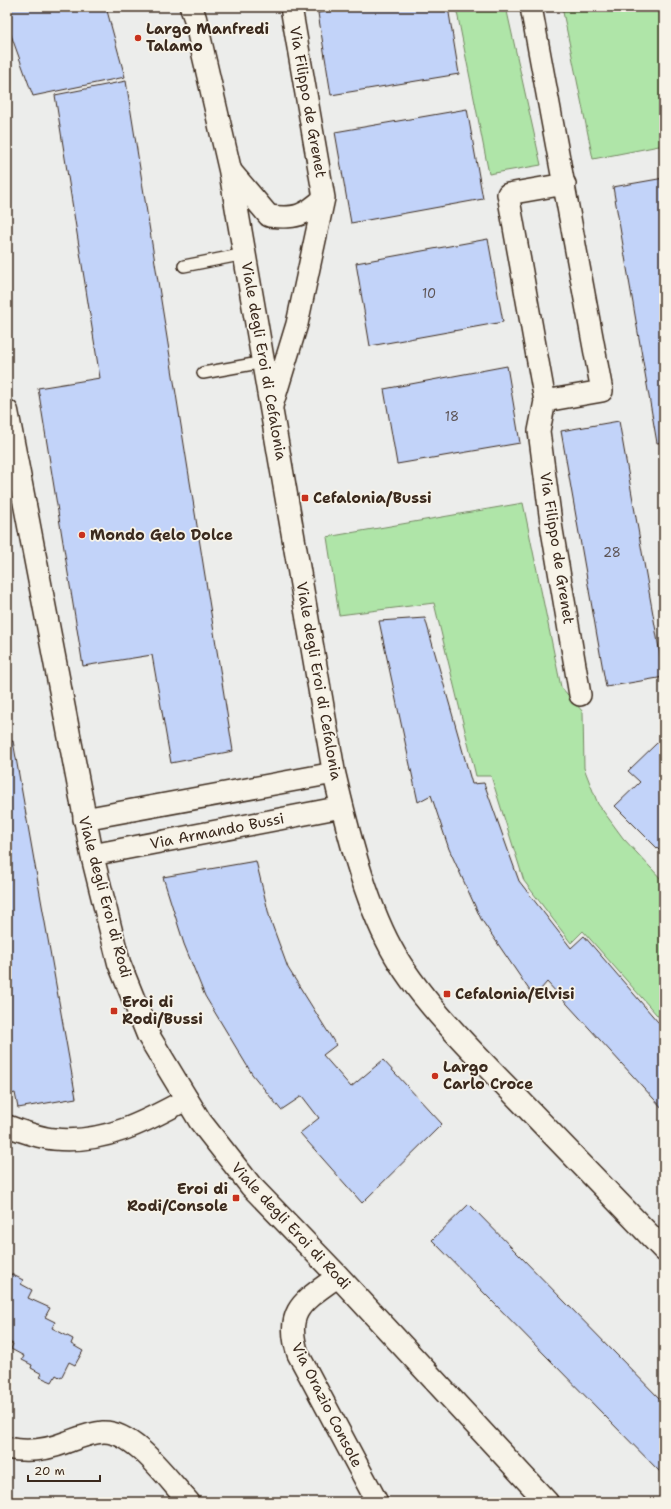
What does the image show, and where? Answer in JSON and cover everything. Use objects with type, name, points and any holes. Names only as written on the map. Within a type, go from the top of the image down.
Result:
[{"type":"main road","name":"Viale degli Eroi di Cefalonia","points":[[191,7],[230,170],[272,406],[334,773],[342,807],[371,902],[391,949],[418,990],[482,1062],[664,1250]]},
{"type":"main road","name":"Viale degli Eroi di Rodi","points":[[7,410],[92,855],[119,963],[148,1035],[200,1120],[251,1186],[338,1276],[547,1502]]},
{"type":"street","name":"Via Filippo de Grenet","points":[[272,406],[297,324],[324,198],[292,7]]},
{"type":"street","points":[[531,7],[565,184],[602,391],[545,401]]},
{"type":"street","name":"Via Filippo de Grenet","points":[[230,170],[269,216],[290,218],[310,211],[324,198]]},
{"type":"street","name":"Via Filippo de Grenet","points":[[565,184],[508,194],[545,401],[539,431],[552,530],[580,695]]},
{"type":"street","points":[[84,819],[334,773]]},
{"type":"street","name":"Via Armando Bussi","points":[[92,855],[342,807]]},
{"type":"street","points":[[7,1126],[53,1140],[82,1139],[105,1135],[137,1126],[187,1099]]},
{"type":"street","name":"Via Orazio Console","points":[[338,1276],[301,1306],[294,1320],[292,1335],[298,1354],[377,1502]]},
{"type":"street","points":[[7,1448],[24,1451],[39,1450],[87,1435],[104,1432],[115,1434],[125,1438],[138,1448],[189,1502]]},
{"type":"lane","points":[[184,266],[245,254]]},
{"type":"lane","points":[[203,373],[264,362]]},
{"type":"green space","points":[[456,7],[506,7],[541,165],[489,174]]},
{"type":"green space","points":[[562,7],[664,7],[664,145],[593,159]]},
{"type":"green space","points":[[523,503],[561,687],[583,712],[584,768],[598,804],[623,838],[664,882],[664,1023],[583,931],[571,943],[524,881],[491,776],[476,776],[434,603],[339,615],[327,537]]},
{"type":"building","points":[[7,7],[106,7],[125,77],[33,96],[7,24]]},
{"type":"building","points":[[354,7],[448,7],[459,74],[331,95],[318,13]]},
{"type":"building","points":[[126,81],[233,751],[171,763],[152,655],[83,666],[38,388],[100,378],[55,95]]},
{"type":"building","points":[[467,109],[483,199],[351,223],[335,132]]},
{"type":"building","points":[[664,178],[664,442],[657,443],[613,187]]},
{"type":"building","points":[[488,239],[503,322],[370,346],[356,263]]},
{"type":"building","points":[[507,366],[520,443],[397,464],[384,389]]},
{"type":"building","points":[[619,421],[664,677],[606,687],[561,431]]},
{"type":"building","points":[[425,618],[472,784],[484,783],[519,881],[571,948],[584,936],[664,1029],[664,1110],[547,982],[534,997],[481,919],[449,849],[431,795],[418,802],[379,621]]},
{"type":"building","points":[[13,741],[76,1098],[18,1108],[15,1093],[7,1095],[7,742]]},
{"type":"building","points":[[657,743],[664,746],[664,855],[615,806],[640,782],[628,771]]},
{"type":"building","points":[[256,861],[270,919],[288,968],[336,1045],[323,1055],[351,1087],[383,1060],[442,1124],[362,1203],[300,1133],[319,1118],[302,1096],[281,1110],[252,1074],[205,996],[184,944],[163,877]]},
{"type":"building","points":[[469,1204],[664,1403],[664,1476],[432,1240]]},
{"type":"building","points":[[7,1272],[23,1280],[21,1284],[32,1290],[28,1298],[50,1308],[45,1317],[55,1322],[52,1328],[73,1339],[71,1344],[83,1351],[75,1365],[69,1362],[61,1378],[56,1375],[52,1382],[40,1377],[42,1374],[31,1368],[32,1365],[22,1360],[24,1356],[11,1349],[13,1344],[7,1341]]},
{"type":"building","points":[[114,1497],[126,1502],[112,1502]]},
{"type":"building","points":[[101,1498],[109,1502],[99,1502]]},
{"type":"place","name":"Largo Manfredi Talamo","points":[[138,38]]},
{"type":"place","name":"Cefalonia/Bussi","points":[[305,498]]},
{"type":"place","name":"Mondo Gelo Dolce","points":[[82,535]]},
{"type":"place","name":"Cefalonia/Elvisi","points":[[447,994]]},
{"type":"place","name":"Eroi di Rodi/Bussi","points":[[114,1011]]},
{"type":"place","name":"Largo Carlo Croce","points":[[435,1076]]},
{"type":"place","name":"Eroi di Rodi/Console","points":[[236,1198]]}]
